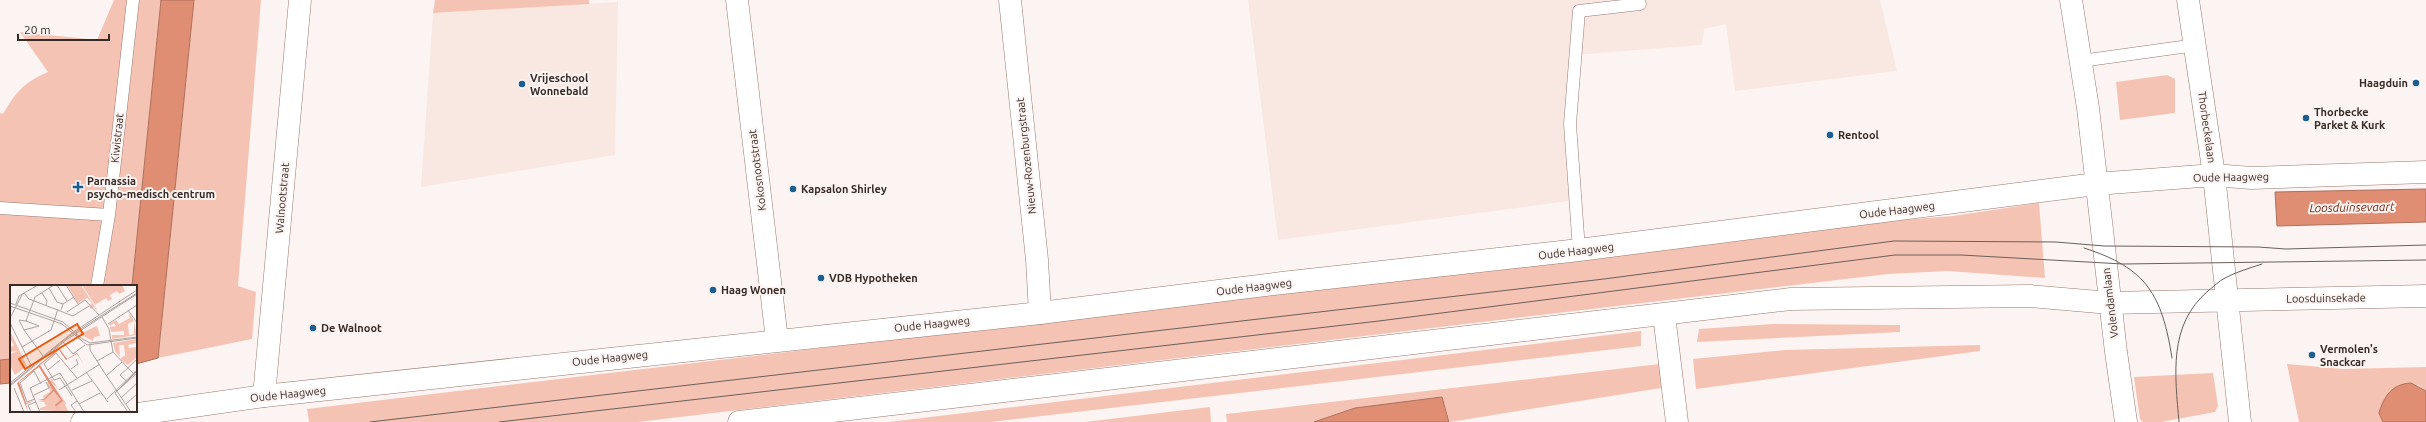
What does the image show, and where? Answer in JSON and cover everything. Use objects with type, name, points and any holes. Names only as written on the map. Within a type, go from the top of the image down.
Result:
[{"type":"main road","name":"Walnootstraat","points":[[264,396],[300,0]]},
{"type":"main road","name":"Kokosnootstraat","points":[[737,0],[777,340]]},
{"type":"main road","name":"Nieuw-Rozenburgstraat","points":[[1010,0],[1037,260],[1040,313]]},
{"type":"main road","points":[[2071,0],[2081,61],[2096,184]]},
{"type":"main road","name":"Thorbeckelaan","points":[[2188,0],[2196,45],[2214,175],[2226,302]]},
{"type":"main road","name":"Oude Haagweg","points":[[90,418],[264,396],[1040,313],[1282,283],[1579,250],[2096,184],[2214,175],[2251,178],[2426,172]]},
{"type":"main road","name":"Volendamlaan","points":[[2096,184],[2126,422]]},
{"type":"main road","points":[[739,422],[1664,315],[1791,298],[2030,296],[2110,303],[2226,302],[2240,422]]},
{"type":"main road","name":"Loosduinsekade","points":[[2226,302],[2426,296]]},
{"type":"main road","points":[[1664,315],[1677,422]]},
{"type":"lane","name":"Kiwistraat","points":[[97,285],[109,215],[133,0]]},
{"type":"lane","points":[[1579,250],[1570,124],[1579,11],[1640,4]]},
{"type":"lane","points":[[2081,61],[2196,45]]},
{"type":"lane","points":[[0,208],[109,215]]},
{"type":"shaded area","name":"Parnassia psycho-medisch centrum","points":[[114,0],[161,0],[132,285],[10,285],[10,359],[0,360],[0,113],[3,114],[21,88],[32,80],[48,72],[20,32],[97,40]]},
{"type":"shaded area","points":[[194,0],[261,0],[238,286],[256,292],[252,339],[158,358]]},
{"type":"shaded area","points":[[435,0],[589,0],[589,4],[433,13]]},
{"type":"shaded area","points":[[1248,0],[1880,0],[1897,71],[1735,91],[1726,24],[1704,29],[1702,45],[1574,55],[1577,200],[1278,240]]},
{"type":"shaded area","name":"Vrijeschool Wonnebald","points":[[618,2],[615,155],[421,187],[433,13]]},
{"type":"shaded area","points":[[2167,75],[2175,79],[2175,113],[2120,120],[2116,82]]},
{"type":"shaded area","points":[[2039,203],[2045,278],[1948,271],[1888,274],[638,422],[309,422],[307,409],[1888,221],[1953,216]]},
{"type":"shaded area","points":[[1774,324],[1900,325],[1900,332],[1697,342],[1699,329]]},
{"type":"shaded area","points":[[1641,331],[1641,346],[991,422],[889,422]]},
{"type":"shaded area","points":[[1980,345],[1980,351],[1696,389],[1693,359],[1785,350]]},
{"type":"shaded area","points":[[1660,364],[1661,388],[1450,422],[1442,397],[1355,408],[1314,422],[1227,422],[1226,414]]},
{"type":"shaded area","points":[[2287,364],[2343,369],[2426,367],[2426,391],[2418,385],[2385,397],[2380,413],[2383,422],[2299,422]]},
{"type":"shaded area","points":[[2213,373],[2218,406],[2215,412],[2161,422],[2143,422],[2140,419],[2134,377]]},
{"type":"shaded area","points":[[1210,407],[1211,422],[1085,422]]},
{"type":"water","points":[[161,0],[194,0],[158,358],[137,364],[137,285],[132,285]]},
{"type":"water","name":"Loosduinsevaart","points":[[2426,189],[2426,222],[2277,226],[2275,192]]},
{"type":"water","points":[[10,359],[10,383],[0,384],[0,360]]},
{"type":"water","points":[[2411,383],[2426,391],[2426,422],[2383,422],[2379,413],[2386,396],[2394,388]]},
{"type":"water","points":[[1442,397],[1449,422],[1314,422],[1355,408]]},
{"type":"tram line","points":[[370,422],[1604,279],[1894,241],[2056,242],[2104,246],[2258,247],[2286,249],[2426,245]]},
{"type":"tram line","points":[[2084,248],[2123,265],[2137,275],[2148,287],[2163,317],[2172,358]]},
{"type":"tram line","points":[[499,422],[1379,321],[1895,255],[1961,255],[2123,264],[2426,260]]},
{"type":"tram line","points":[[2179,422],[2176,386],[2177,352],[2180,335],[2186,319],[2195,304],[2208,291],[2225,278],[2262,264]]},
{"type":"place","name":"Haagduin","points":[[2416,83]]},
{"type":"place","name":"Vrijeschool Wonnebald","points":[[522,84]]},
{"type":"place","name":"Thorbecke Parket & Kurk","points":[[2306,118]]},
{"type":"place","name":"Rentool","points":[[1830,135]]},
{"type":"place","name":"Parnassia psycho-medisch centrum","points":[[78,187]]},
{"type":"place","name":"Kapsalon Shirley","points":[[793,189]]},
{"type":"place","name":"VDB Hypotheken","points":[[821,278]]},
{"type":"place","name":"Haag Wonen","points":[[713,290]]},
{"type":"place","name":"De Walnoot","points":[[313,328]]},
{"type":"place","name":"Vermolen's Snackcar","points":[[2312,355]]}]
